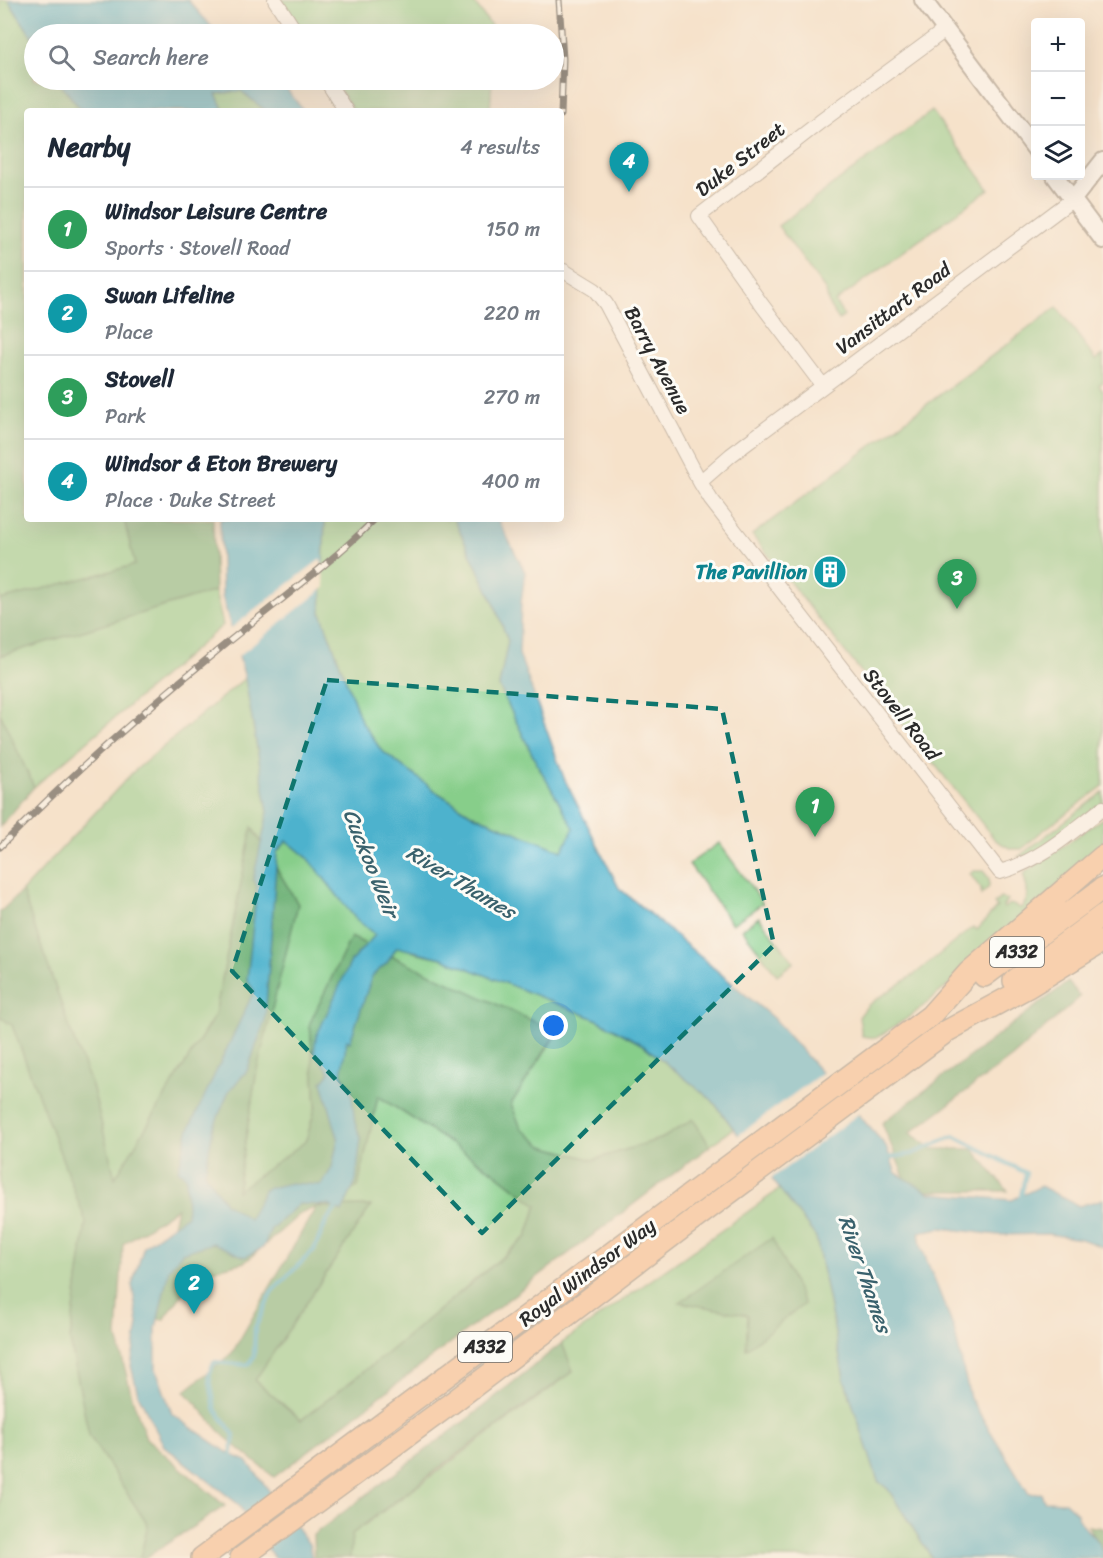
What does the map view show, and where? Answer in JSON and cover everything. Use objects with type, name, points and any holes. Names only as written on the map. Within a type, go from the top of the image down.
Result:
[{"type":"main road","points":[[930,1016],[969,972],[1103,856]]},
{"type":"main road","name":"A332","points":[[930,1016],[1103,888]]},
{"type":"main road","name":"A332","points":[[947,1031],[1103,915]]},
{"type":"main road","points":[[947,1031],[1028,987],[1103,941]]},
{"type":"main road","name":"Royal Windsor Way","points":[[202,1558],[930,1016]]},
{"type":"main road","name":"Royal Windsor Way","points":[[241,1558],[453,1402],[947,1031]]},
{"type":"street","points":[[275,0],[291,24]]},
{"type":"street","points":[[923,0],[1031,145]]},
{"type":"street","name":"Duke Street","points":[[823,386],[699,216],[820,122],[945,30]]},
{"type":"street","points":[[332,90],[344,108]]},
{"type":"street","name":"Vansittart Road","points":[[700,482],[731,455],[1073,199],[1103,160]]},
{"type":"street","points":[[1058,180],[1103,240]]},
{"type":"street","name":"Barry Avenue","points":[[564,271],[595,290],[606,304],[700,482]]},
{"type":"street","name":"Stovell Road","points":[[700,482],[761,566],[1000,872],[1023,865],[1044,853],[1103,808]]},
{"type":"highlighted area","points":[[327,680],[722,709],[774,945],[482,1233],[232,971]]},
{"type":"green space","points":[[0,0],[8,0],[24,25],[24,90],[65,90],[80,108],[24,108],[24,522],[125,522],[135,565],[0,600]]},
{"type":"green space","points":[[281,0],[472,0],[490,24],[297,24]]},
{"type":"green space","points":[[340,90],[491,90],[490,108],[352,108]]},
{"type":"green space","points":[[241,91],[262,108],[223,108],[216,94]]},
{"type":"green space","points":[[932,111],[989,189],[835,302],[844,316],[839,320],[829,305],[826,291],[778,226]]},
{"type":"green space","points":[[1057,307],[1096,360],[1103,355],[1103,382],[1099,385],[1103,391],[1103,786],[1022,849],[1011,849],[995,840],[752,535]]},
{"type":"green space","points":[[125,522],[213,522],[215,591],[0,656],[0,600],[135,565]]},
{"type":"green space","points":[[325,522],[455,522],[494,603],[508,641],[499,686],[536,762],[574,828],[562,851],[473,815],[438,793],[381,750],[361,721],[321,613]]},
{"type":"green space","points":[[215,591],[223,625],[34,787],[0,713],[0,656]]},
{"type":"green space","points":[[245,678],[270,821],[279,834],[309,859],[355,918],[414,952],[442,958],[598,1020],[643,1045],[712,1100],[733,1128],[710,1146],[693,1120],[663,1138],[593,1160],[543,1146],[521,1128],[511,1104],[557,1033],[310,1023],[316,1105],[306,1141],[237,1192],[257,1070],[252,828],[215,1015],[115,1179],[93,1089],[22,891],[132,773]]},
{"type":"green space","points":[[0,713],[34,787],[0,827]]},
{"type":"green space","points":[[1103,792],[1103,803],[1032,855],[1018,857]]},
{"type":"green space","points":[[1103,818],[1103,844],[957,978],[911,1016],[876,1038],[862,1036],[859,1017],[868,1005],[915,974],[973,927],[977,930],[997,907],[994,904],[1000,898],[1008,900],[1004,908],[1010,904],[1021,908],[1027,896],[1023,874]]},
{"type":"green space","points":[[252,827],[298,904],[257,1070],[237,1191],[306,1141],[316,1105],[310,1023],[351,937],[557,1032],[511,1104],[521,1128],[543,1146],[593,1160],[663,1138],[693,1119],[710,1146],[274,1477],[225,1437],[185,1391],[232,1353],[316,1207],[300,1214],[245,1262],[196,1274],[164,1320],[151,1317],[177,1208],[123,1244],[117,1337],[132,1397],[146,1438],[225,1506],[145,1558],[140,1558],[148,1525],[89,1435],[70,1340],[86,1222],[12,1025],[0,1017],[0,912],[22,891],[93,1089],[115,1178],[215,1015]],"holes":[[[378,1096],[493,1171],[537,1205],[527,1237],[385,1355],[301,1420],[255,1380],[371,1206],[317,1207],[358,1187]]]},
{"type":"green space","points":[[719,843],[763,903],[732,924],[689,864]]},
{"type":"green space","points":[[974,871],[983,871],[989,878],[989,887],[981,895],[981,889],[970,874]]},
{"type":"green space","points":[[759,917],[794,962],[777,975],[742,929]]},
{"type":"green space","points":[[1068,982],[1080,997],[1012,1057],[910,1133],[933,1149],[973,1149],[1008,1191],[910,1191],[882,1123]]},
{"type":"green space","points":[[0,1017],[12,1025],[86,1222],[70,1340],[89,1435],[148,1525],[140,1558],[0,1558]]},
{"type":"green space","points":[[378,1096],[493,1171],[537,1205],[527,1236],[385,1355],[301,1420],[255,1380],[371,1206],[316,1207],[358,1187]]},
{"type":"green space","points":[[780,1189],[816,1237],[844,1378],[878,1481],[888,1489],[932,1558],[350,1558],[352,1534],[573,1372],[562,1343]]},
{"type":"green space","points":[[772,1238],[804,1304],[746,1349],[748,1315],[680,1302]]},
{"type":"green space","points":[[562,1343],[573,1371],[352,1534],[350,1558],[314,1558],[313,1535],[470,1417]]},
{"type":"green space","points":[[1088,1526],[1103,1528],[1103,1556]]},
{"type":"water","points":[[8,0],[188,0],[209,24],[24,24]]},
{"type":"water","points":[[65,90],[287,90],[302,108],[262,108],[241,91],[216,94],[223,108],[80,108]]},
{"type":"water","points":[[220,522],[325,522],[321,613],[361,721],[381,750],[438,793],[473,815],[562,851],[574,828],[536,762],[499,686],[508,641],[494,603],[455,522],[500,522],[525,572],[519,654],[564,778],[619,888],[773,1018],[886,1146],[896,1173],[930,1193],[1012,1200],[1041,1186],[1079,1206],[1103,1199],[1103,1247],[1081,1239],[1048,1234],[998,1235],[941,1228],[919,1232],[921,1246],[954,1329],[970,1398],[1029,1494],[1041,1493],[1044,1501],[1065,1502],[1077,1513],[1079,1520],[1100,1545],[1103,1558],[932,1558],[888,1489],[878,1481],[844,1378],[816,1237],[712,1100],[643,1045],[598,1020],[442,958],[397,947],[387,963],[372,976],[350,1042],[347,1040],[341,1074],[351,1088],[355,1123],[361,1138],[356,1181],[342,1212],[328,1205],[299,1204],[271,1229],[263,1248],[245,1257],[213,1243],[182,1253],[169,1269],[156,1328],[156,1369],[172,1414],[230,1454],[247,1461],[309,1544],[312,1558],[274,1558],[238,1504],[164,1446],[138,1394],[131,1366],[138,1324],[132,1285],[144,1246],[187,1215],[186,1177],[178,1170],[188,1131],[254,991],[247,980],[257,886],[253,880],[268,812],[245,678],[222,596]],"holes":[[[287,841],[309,859],[355,918],[375,935],[351,961],[316,1037],[314,1052],[330,1072],[322,1082],[338,1138],[332,1167],[322,1185],[291,1183],[265,1189],[249,1219],[225,1203],[205,1173],[213,1129],[229,1091],[247,1071],[265,1021],[277,852]]]},
{"type":"pier","points":[[321,559],[325,587],[236,658],[229,630]]},
{"type":"pier","points":[[825,1071],[861,1112],[769,1180],[736,1137]]},
{"type":"waterway","points":[[886,1158],[912,1154],[954,1136],[1026,1173],[1020,1200]]},
{"type":"waterway","points":[[231,1458],[234,1435],[215,1409],[209,1375],[214,1362],[248,1365],[254,1356],[255,1328],[272,1291],[314,1250],[326,1222],[338,1206]]},
{"type":"railway","points":[[559,0],[561,24]]},
{"type":"railway","points":[[561,108],[562,90]]},
{"type":"railway","points":[[0,847],[133,722],[317,571],[372,522]]},
{"type":"place","name":"Windsor & Eton Brewery","points":[[629,192]]},
{"type":"place","name":"The Pavillion","points":[[830,572]]},
{"type":"place","name":"Stovell","points":[[957,609]]},
{"type":"place","name":"Windsor Leisure Centre","points":[[815,837]]},
{"type":"place","name":"Swan Lifeline","points":[[194,1314]]},
{"type":"water label","name":"Cuckoo Weir","points":[[371,863]]},
{"type":"water label","name":"River Thames","points":[[461,882]]},
{"type":"water label","name":"River Thames","points":[[865,1274]]}]
